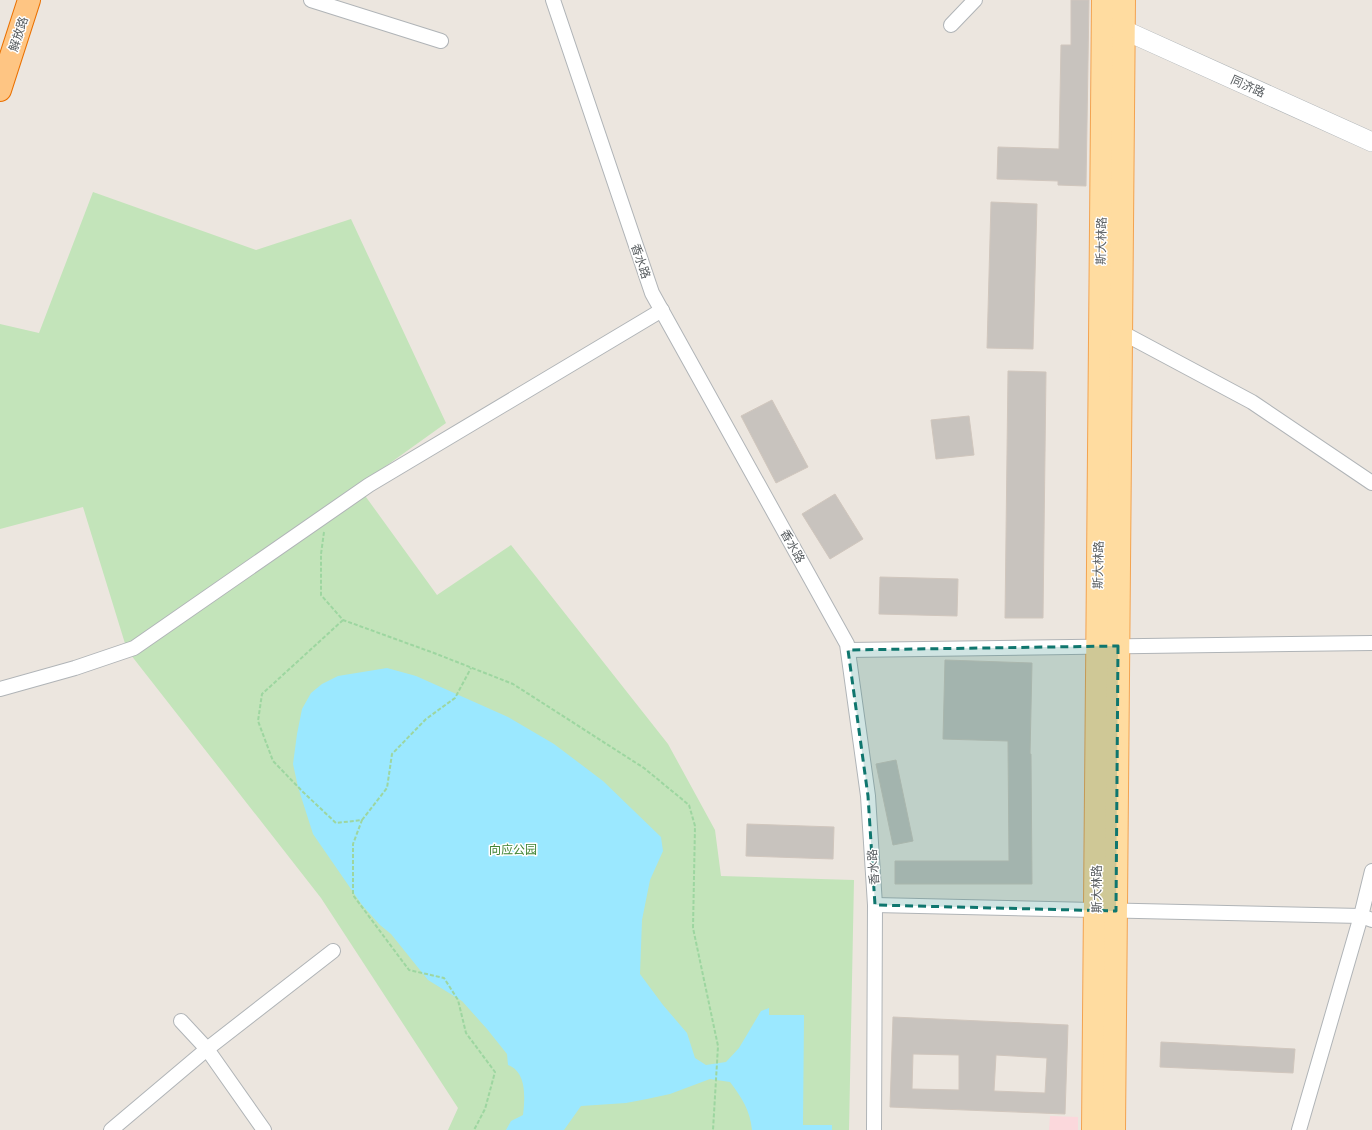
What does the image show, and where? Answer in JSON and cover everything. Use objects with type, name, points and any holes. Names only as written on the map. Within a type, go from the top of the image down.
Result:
[{"type":"highway","name":"解放路","points":[[0,90],[29,0]]},
{"type":"main road","name":"斯大林路","points":[[1103,0],[1108,646],[1106,911],[1114,1130]]},
{"type":"main road","name":"斯大林路","points":[[1108,646],[1121,332],[1124,0]]},
{"type":"main road","name":"斯大林路","points":[[1093,1130],[1106,911]]},
{"type":"street","points":[[311,0],[441,40]]},
{"type":"street","name":"香水路","points":[[554,0],[652,293],[847,644],[868,796],[875,905],[874,1130]]},
{"type":"street","points":[[559,16],[563,0]]},
{"type":"street","points":[[951,25],[975,0]]},
{"type":"street","name":"同济路","points":[[1124,30],[1372,142]]},
{"type":"street","points":[[0,689],[75,668],[134,648],[369,485],[662,310]]},
{"type":"street","points":[[1121,332],[1252,402],[1372,483]]},
{"type":"street","points":[[848,650],[1372,643]]},
{"type":"street","points":[[1299,1130],[1366,918],[1372,871]]},
{"type":"street","points":[[875,905],[1366,918]]},
{"type":"street","points":[[111,1130],[207,1049],[333,951]]},
{"type":"street","points":[[181,1021],[207,1049],[264,1130]]},
{"type":"path","points":[[327,515],[321,554],[321,595],[343,620],[513,684],[644,768],[689,805],[695,826],[693,928],[718,1046],[712,1130]]},
{"type":"path","points":[[343,620],[262,694],[258,721],[273,761],[303,792],[336,823],[362,820]]},
{"type":"path","points":[[471,667],[455,698],[426,719],[392,754],[387,788],[362,820],[353,844],[353,895],[409,970],[444,978],[458,1000],[466,1033],[495,1072],[485,1109],[474,1130]]},
{"type":"highlighted area","points":[[1118,646],[1116,911],[875,905],[868,796],[848,650]]},
{"type":"shaded area","points":[[1050,1116],[1078,1117],[1078,1130],[1049,1130]]},
{"type":"green space","name":"向应公园","points":[[93,192],[256,250],[351,219],[446,423],[358,486],[437,595],[511,545],[668,744],[715,830],[721,876],[854,880],[849,1130],[448,1130],[458,1108],[321,898],[127,650],[83,507],[0,529],[0,324],[39,333]]},
{"type":"water","points":[[387,668],[416,676],[508,717],[554,744],[603,781],[661,837],[663,851],[650,880],[642,920],[640,974],[663,1005],[687,1033],[695,1058],[706,1065],[726,1062],[739,1048],[761,1011],[769,1008],[769,1015],[804,1015],[803,1125],[832,1125],[832,1130],[752,1130],[745,1104],[730,1082],[710,1079],[670,1094],[647,1099],[626,1103],[581,1106],[564,1130],[506,1130],[511,1121],[523,1115],[524,1094],[522,1079],[519,1073],[508,1065],[507,1054],[462,1001],[428,980],[391,934],[380,925],[362,905],[313,834],[298,787],[293,764],[297,734],[302,709],[311,693],[322,684],[338,676]]},
{"type":"building","points":[[1071,0],[1089,0],[1086,186],[1058,185],[1058,181],[997,179],[998,147],[1059,149],[1061,45],[1071,45]]},
{"type":"building","points":[[991,202],[1037,204],[1033,349],[987,348]]},
{"type":"building","points":[[1008,371],[1046,372],[1043,618],[1005,618]]},
{"type":"building","points":[[772,400],[808,467],[776,483],[741,416]]},
{"type":"building","points":[[969,416],[974,455],[936,459],[931,420]]},
{"type":"building","points":[[835,494],[863,539],[830,559],[802,514]]},
{"type":"building","points":[[880,577],[958,579],[957,616],[879,614]]},
{"type":"building","points":[[945,660],[1032,663],[1030,754],[1032,884],[895,884],[895,861],[1009,861],[1008,741],[943,739]]},
{"type":"building","points":[[896,760],[913,841],[893,845],[876,764]]},
{"type":"building","points":[[747,824],[834,827],[833,859],[746,856]]},
{"type":"building","points":[[893,1017],[1068,1025],[1065,1114],[890,1107]],"holes":[[[913,1054],[959,1055],[959,1090],[912,1089]],[[996,1055],[1047,1058],[1045,1093],[994,1091]]]},
{"type":"building","points":[[1161,1042],[1295,1049],[1293,1073],[1160,1067]]}]
